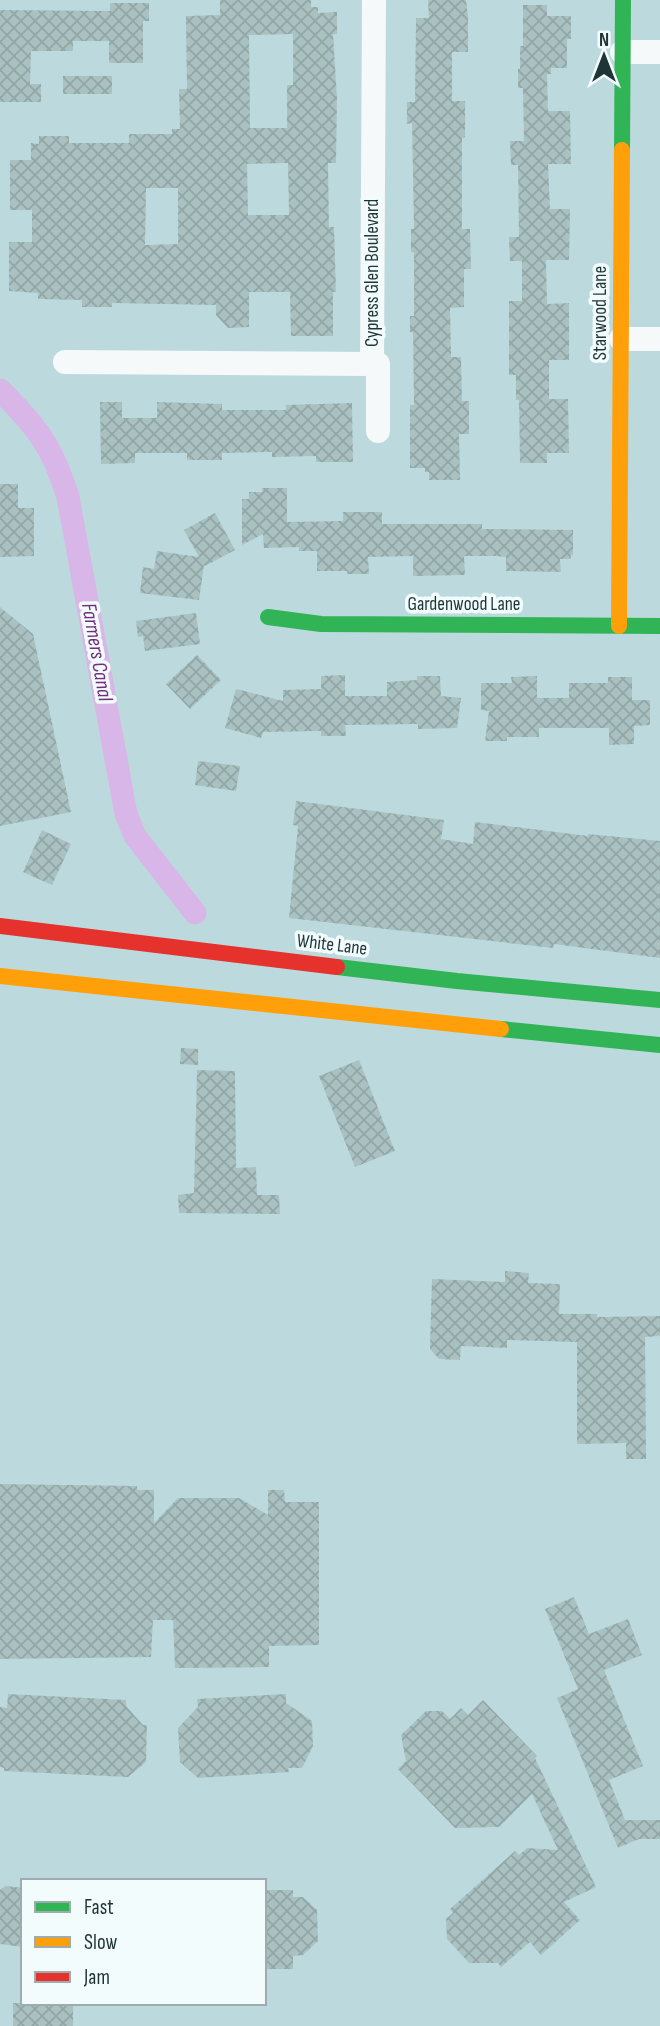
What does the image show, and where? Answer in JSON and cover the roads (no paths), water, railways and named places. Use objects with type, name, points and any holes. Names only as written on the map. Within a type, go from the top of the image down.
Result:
[{"type":"main road","name":"Starwood Lane","points":[[619,626],[623,0]]},
{"type":"main road","name":"Gardenwood Lane","points":[[268,617],[321,624],[660,626]]},
{"type":"main road","name":"White Lane","points":[[0,926],[470,982],[660,1000]]},
{"type":"main road","points":[[215,969],[250,957]]},
{"type":"main road","points":[[44,982],[55,967]]},
{"type":"main road","points":[[0,976],[660,1045]]},
{"type":"main road","points":[[564,1037],[581,1019]]},
{"type":"street","name":"Cypress Glen Boulevard","points":[[65,362],[372,364],[374,0]]},
{"type":"street","points":[[622,52],[660,52]]},
{"type":"street","points":[[621,339],[660,339]]},
{"type":"street","points":[[372,364],[378,364],[378,431]]},
{"type":"waterway","name":"Farmers Canal","points":[[0,390],[42,439],[56,464],[68,497],[126,814],[135,836],[195,913]]}]
